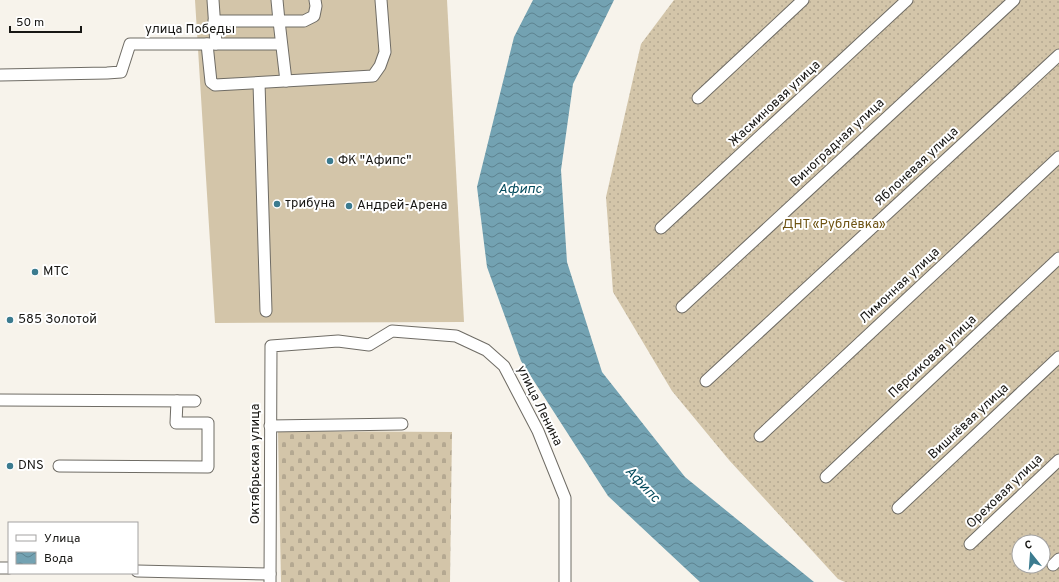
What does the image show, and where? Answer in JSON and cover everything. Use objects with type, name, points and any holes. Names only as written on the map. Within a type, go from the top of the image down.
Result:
[{"type":"street","points":[[213,0],[214,21],[211,44],[211,82],[215,85],[374,76],[380,66],[385,52],[381,0]]},
{"type":"street","points":[[277,0],[286,81]]},
{"type":"street","points":[[214,21],[304,21],[314,16],[316,6],[315,0]]},
{"type":"street","points":[[698,98],[803,0]]},
{"type":"street","name":"Жасминовая улица","points":[[661,228],[907,0]]},
{"type":"street","name":"Виноградная улица","points":[[682,307],[1014,0]]},
{"type":"street","name":"улица Победы","points":[[0,75],[107,74],[121,72],[130,44],[281,44]]},
{"type":"street","name":"Яблоневая улица","points":[[706,382],[1059,55]]},
{"type":"street","points":[[259,83],[266,311]]},
{"type":"street","name":"Лимонная улица","points":[[760,436],[1059,157]]},
{"type":"street","name":"Персиковая улица","points":[[826,477],[1059,258]]},
{"type":"street","name":"улица Ленина","points":[[271,346],[338,341],[369,345],[392,331],[456,336],[486,350],[504,366],[538,431],[565,498],[565,582]]},
{"type":"street","name":"Октябрьская улица","points":[[270,578],[271,346]]},
{"type":"street","name":"Вишнёвая улица","points":[[898,508],[1059,356]]},
{"type":"street","points":[[0,400],[195,401]]},
{"type":"street","points":[[59,466],[208,467],[208,423],[176,423],[176,401]]},
{"type":"street","points":[[270,426],[402,424]]},
{"type":"street","name":"Ореховая улица","points":[[970,544],[1059,460]]},
{"type":"street","points":[[138,571],[270,578]]},
{"type":"green space","name":"ФК \"Афипс\"","points":[[195,0],[447,0],[464,322],[215,323]]},
{"type":"green space","name":"ДНТ «Рублёвка»","points":[[674,0],[1059,0],[1059,582],[845,582],[838,579],[729,460],[672,391],[613,292],[606,197],[641,44]]},
{"type":"green space","points":[[278,431],[452,432],[450,582],[281,582]]},
{"type":"water","name":"Афипс","points":[[533,0],[614,0],[573,84],[561,170],[567,262],[602,372],[685,477],[814,582],[700,582],[608,496],[521,361],[487,267],[477,187],[514,37]]},
{"type":"place","name":"ФК \"Афипс\"","points":[[330,161]]},
{"type":"place","name":"трибуна","points":[[277,204]]},
{"type":"place","name":"Андрей-Арена","points":[[349,206]]},
{"type":"place","name":"МТС","points":[[35,272]]},
{"type":"place","name":"585 Золотой","points":[[10,320]]},
{"type":"place","name":"DNS","points":[[10,466]]}]
